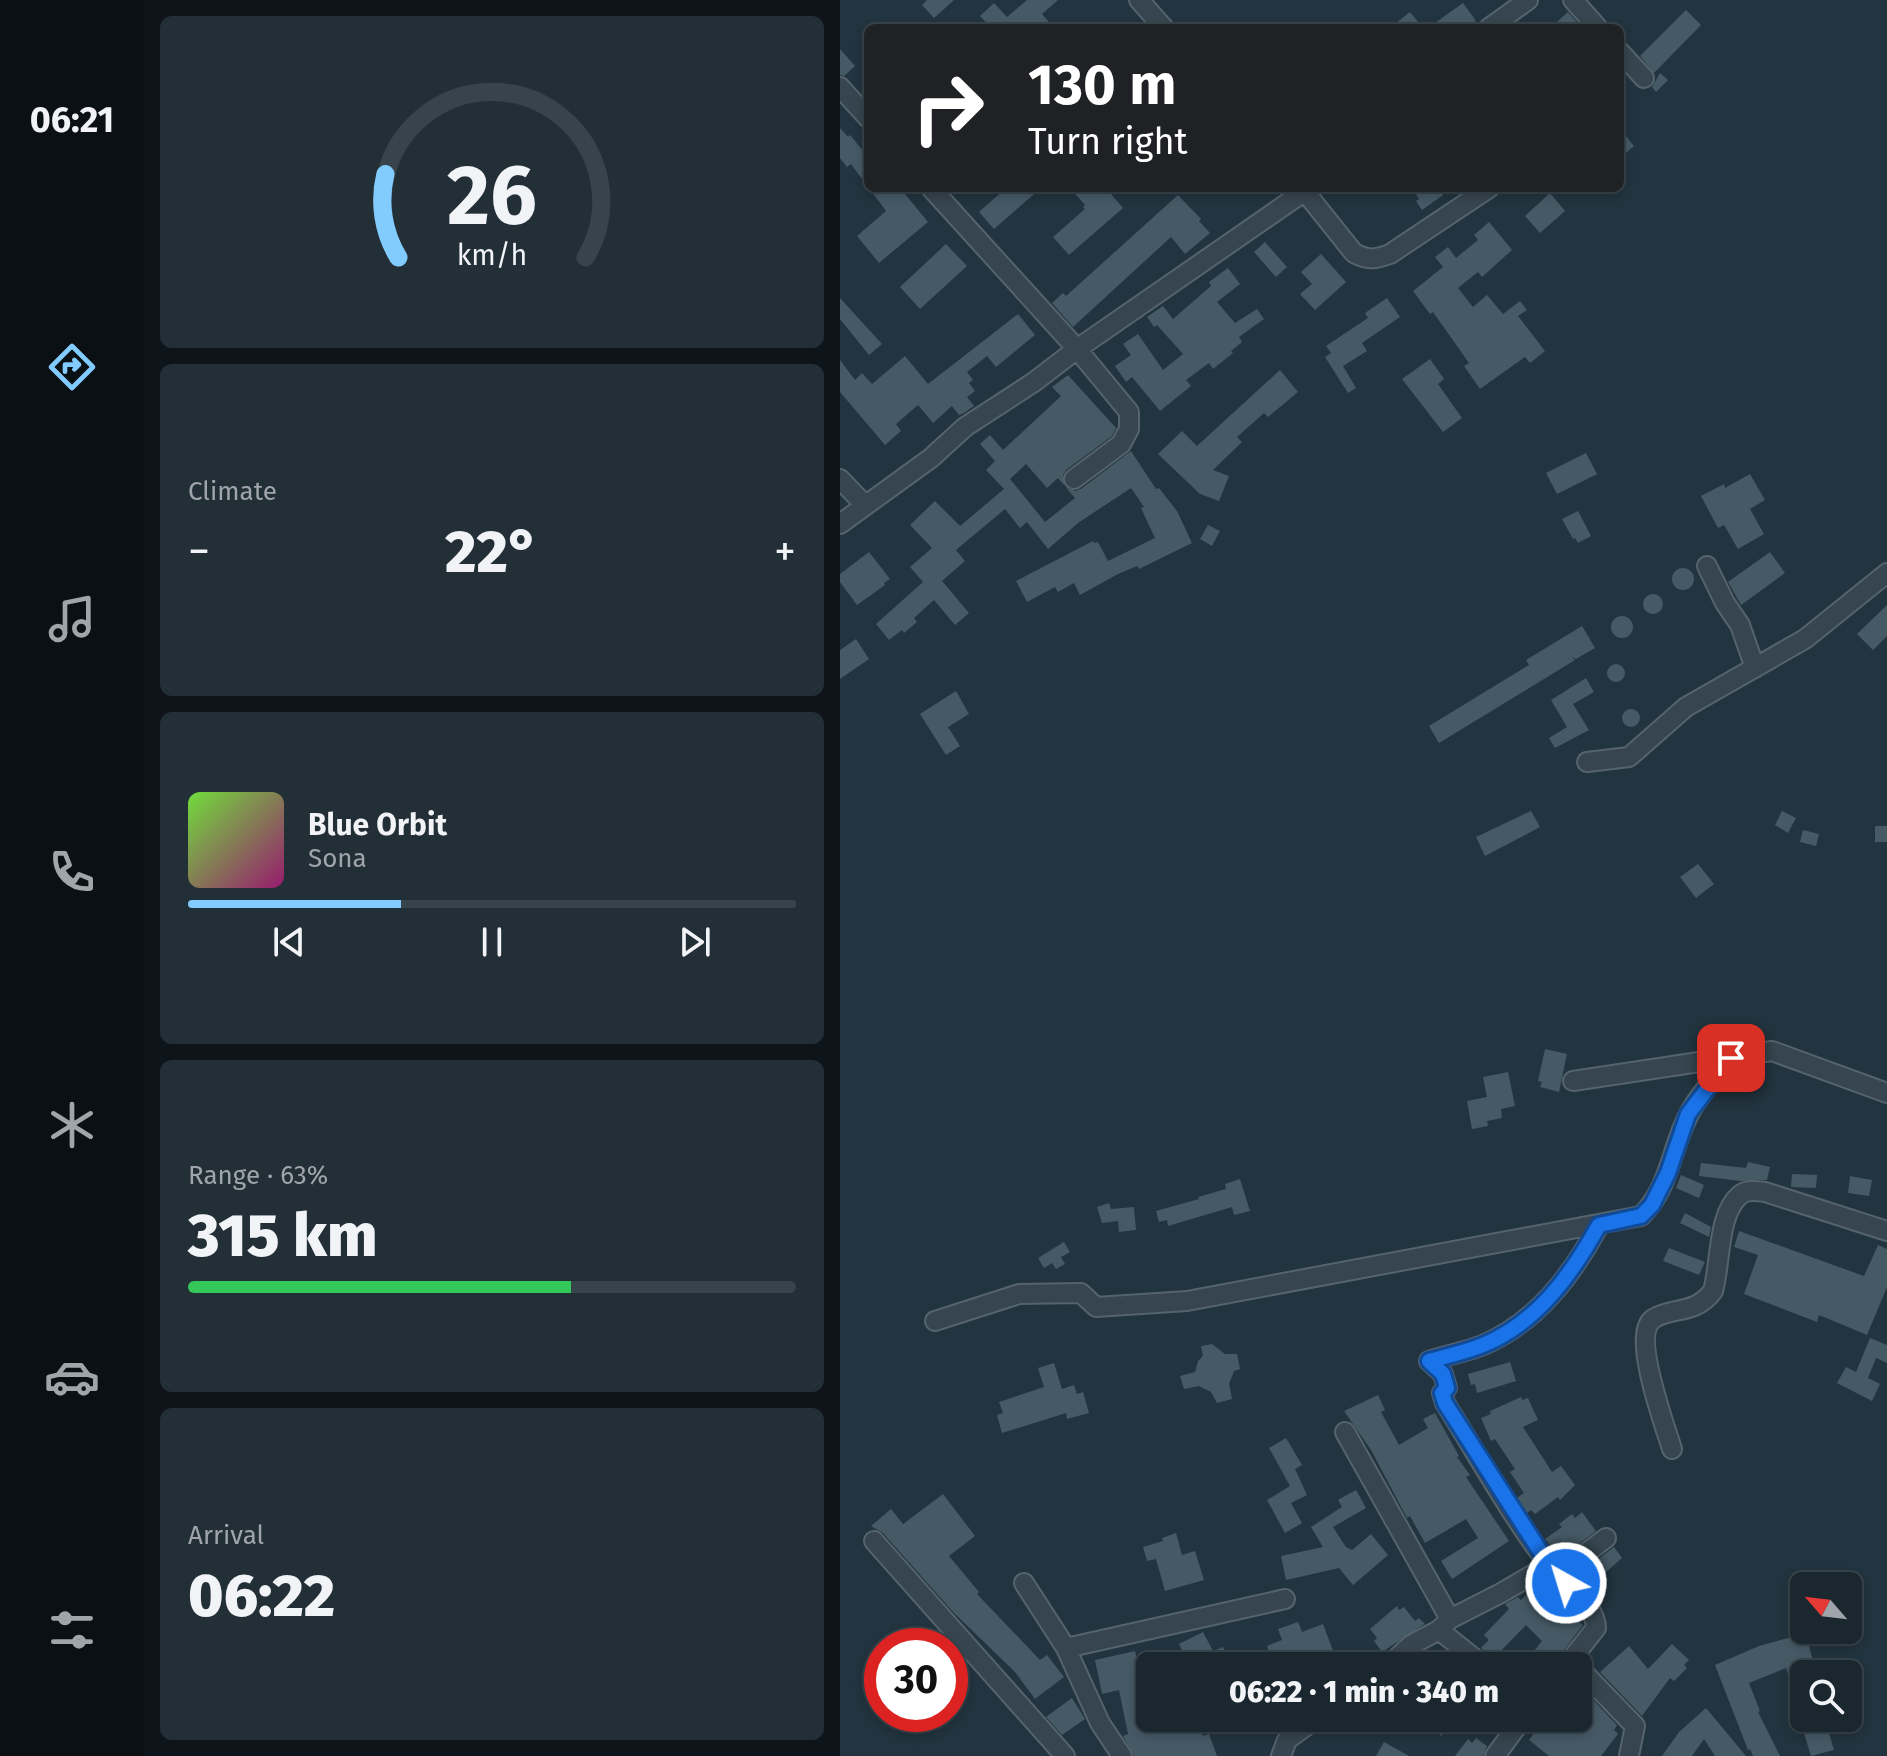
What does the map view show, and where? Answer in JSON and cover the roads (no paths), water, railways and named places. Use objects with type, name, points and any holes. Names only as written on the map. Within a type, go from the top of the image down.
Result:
[{"type":"street","points":[[1139,0],[1160,24]]},
{"type":"street","points":[[1495,24],[1528,0]]},
{"type":"street","points":[[1573,0],[1594,24]]},
{"type":"street","points":[[1624,56],[1644,78]]},
{"type":"street","points":[[840,87],[864,114]]},
{"type":"street","points":[[935,192],[1123,403],[1130,420],[1127,437],[1074,479]]},
{"type":"street","points":[[840,524],[931,458],[965,427],[1034,382],[1300,192]]},
{"type":"street","points":[[1305,192],[1354,253],[1374,260],[1390,254],[1483,192]]},
{"type":"street","points":[[840,479],[865,505]]},
{"type":"street","points":[[1707,566],[1740,625],[1755,668]]},
{"type":"street","points":[[1587,762],[1629,757],[1686,707],[1805,639],[1887,573]]},
{"type":"street","points":[[1573,1081],[1772,1051],[1887,1093]]},
{"type":"street","points":[[935,1321],[1019,1294],[1081,1293],[1096,1307],[1187,1301],[1641,1216],[1652,1205],[1668,1173],[1688,1114],[1731,1058]]},
{"type":"street","points":[[1672,1449],[1643,1339],[1653,1319],[1692,1308],[1713,1291],[1728,1214],[1739,1196],[1749,1191],[1765,1192],[1887,1231]]},
{"type":"street","points":[[1581,1652],[1596,1628],[1596,1622],[1583,1602],[1549,1565],[1445,1403],[1442,1393],[1447,1388],[1443,1374],[1429,1361],[1481,1346],[1518,1326],[1552,1295],[1586,1250],[1599,1225]]},
{"type":"street","points":[[1345,1432],[1444,1625],[1470,1652]]},
{"type":"street","points":[[1549,1565],[1561,1572],[1606,1538]]},
{"type":"street","points":[[874,1541],[1065,1756]]},
{"type":"street","points":[[1403,1652],[1549,1565]]},
{"type":"street","points":[[1024,1583],[1066,1648],[1100,1723],[1122,1756]]},
{"type":"street","points":[[1066,1648],[1285,1599]]},
{"type":"street","points":[[1592,1684],[1635,1726],[1629,1756]]},
{"type":"street","points":[[1281,1756],[1287,1740],[1298,1732]]},
{"type":"street","points":[[1495,1756],[1513,1732]]}]
